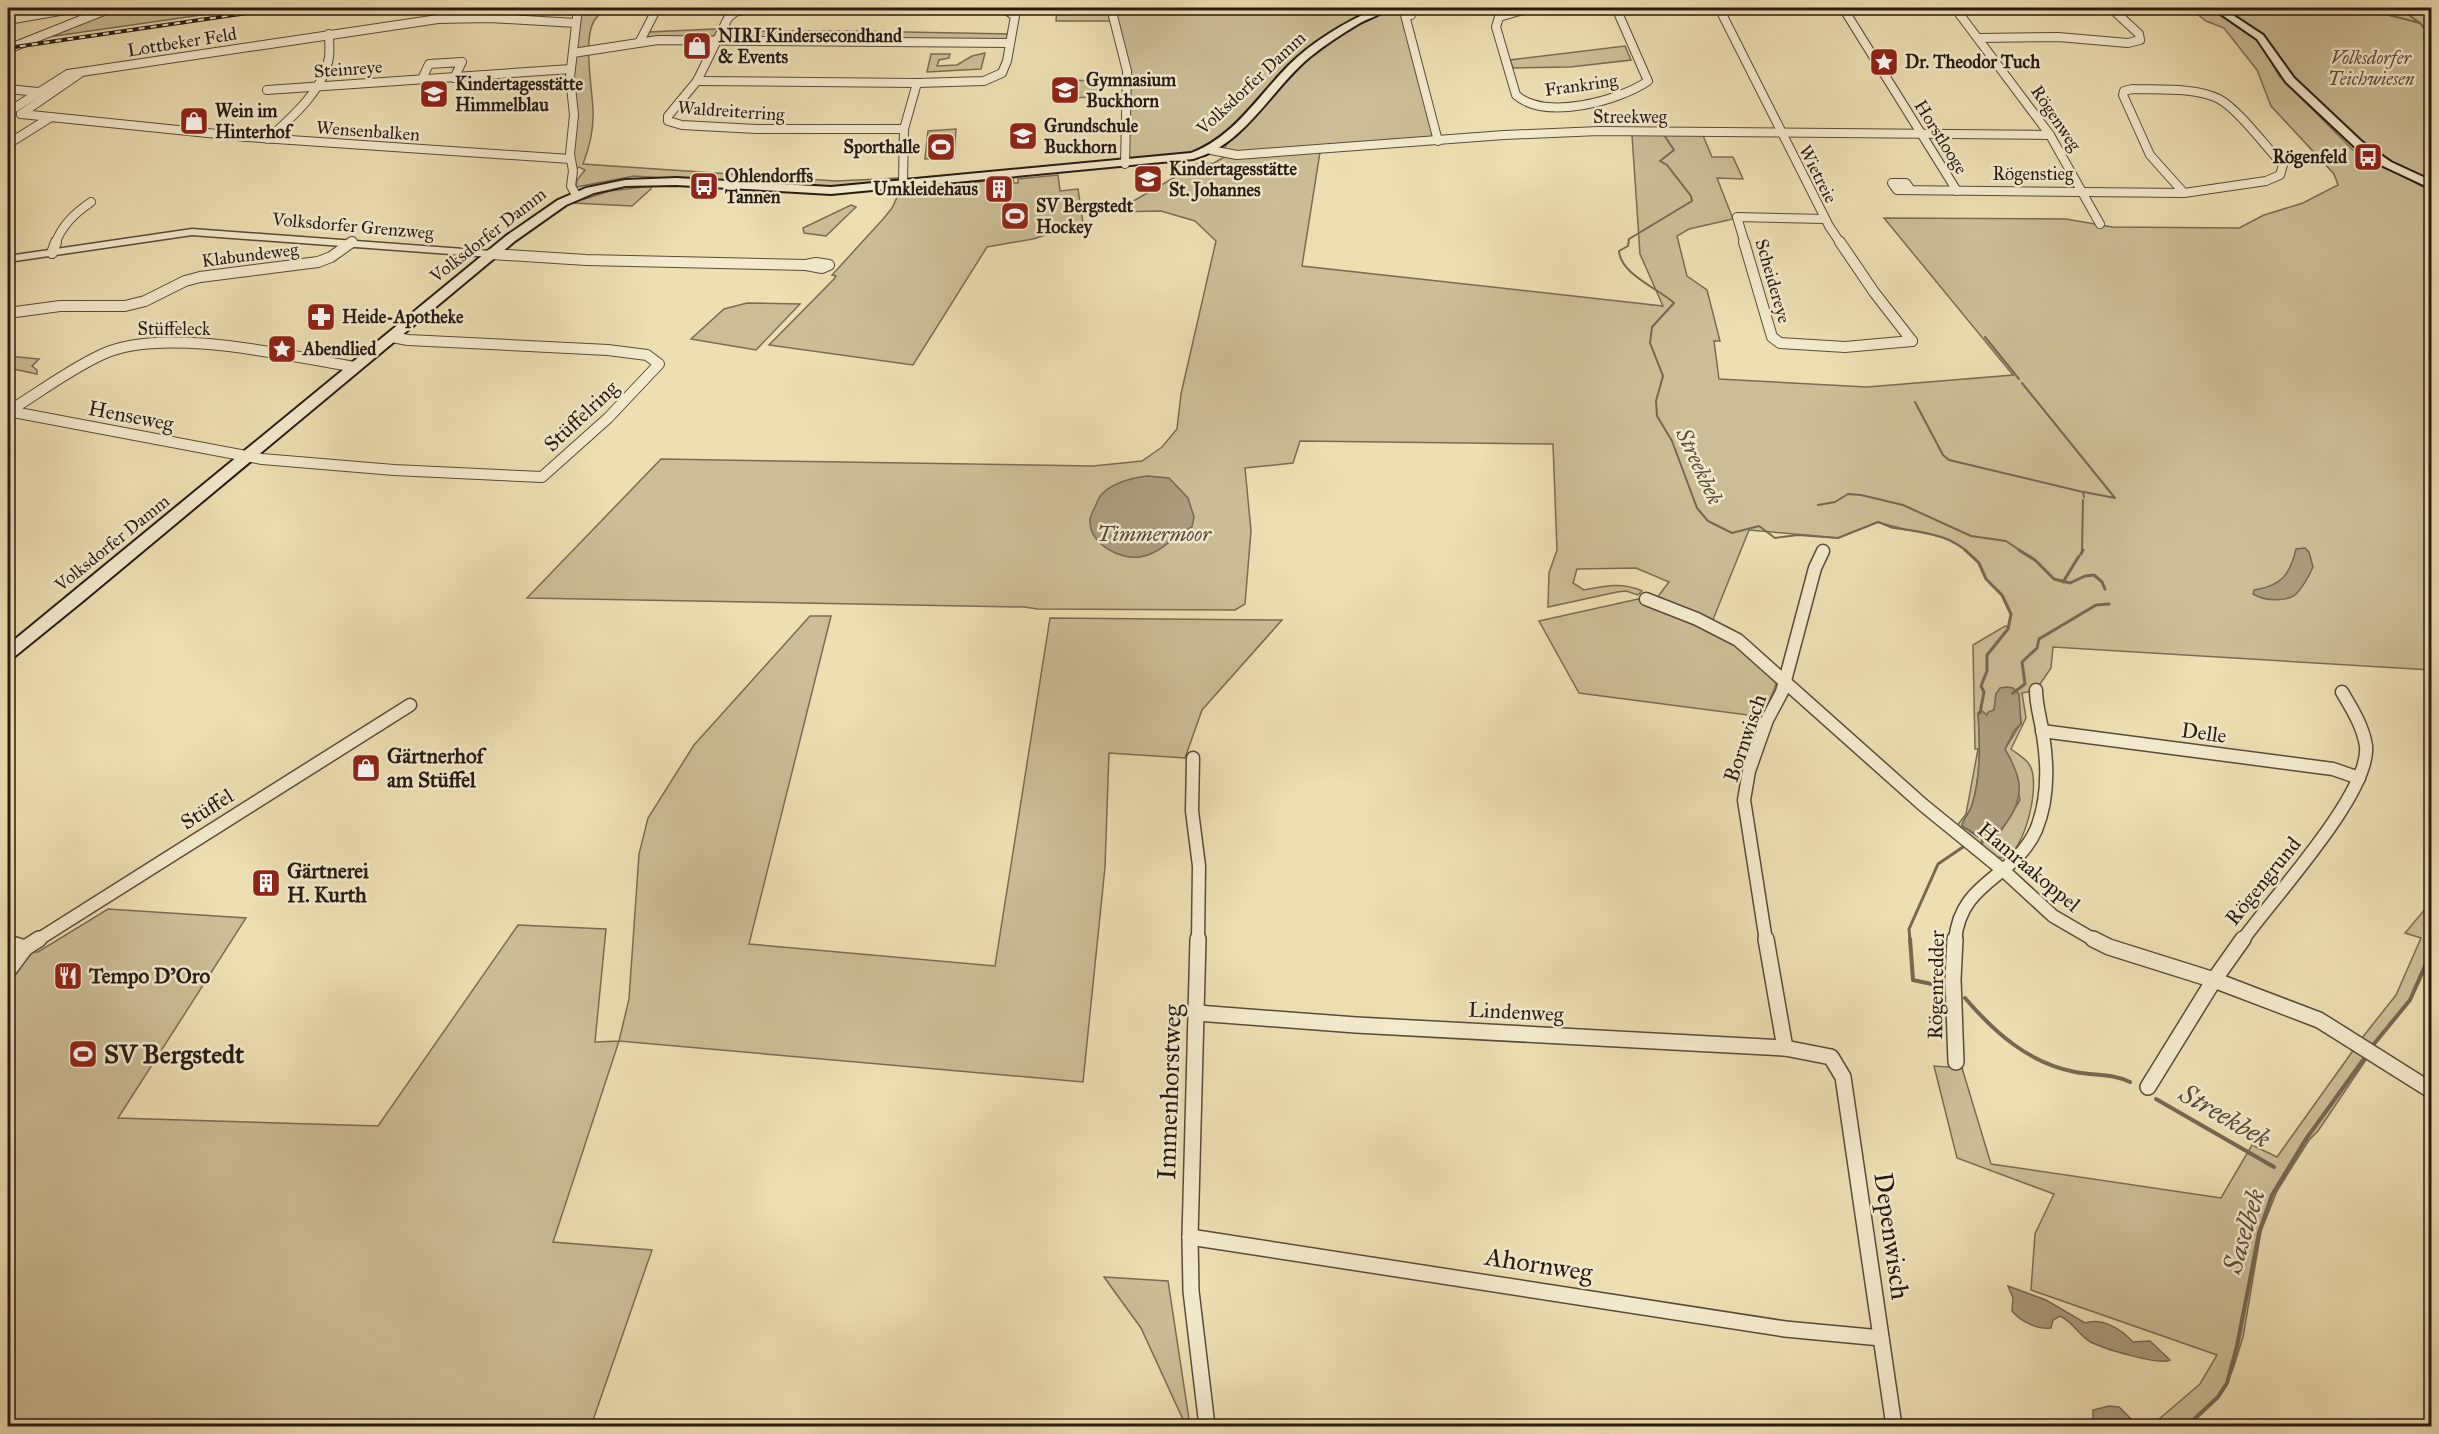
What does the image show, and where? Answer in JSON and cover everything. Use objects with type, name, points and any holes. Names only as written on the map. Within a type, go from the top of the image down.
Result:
[{"type":"main road","name":"Volksdorfer Damm","points":[[8,653],[491,254],[543,213],[576,195],[614,184],[651,180],[824,192],[882,187],[903,182],[1178,159],[1211,150],[1223,142],[1308,54],[1343,29],[1384,8]]},
{"type":"main road","points":[[2216,8],[2264,40],[2289,80],[2358,144],[2387,164],[2432,186]]},
{"type":"street","points":[[8,20],[77,8]]},
{"type":"street","points":[[8,49],[111,8]]},
{"type":"street","points":[[576,195],[571,186],[573,171],[570,159],[574,115],[571,69],[578,8]]},
{"type":"street","points":[[640,41],[656,10],[663,8]]},
{"type":"street","name":"Waldreiterring","points":[[751,8],[729,16],[697,81],[670,113],[668,121],[682,125],[756,129],[904,129]]},
{"type":"street","points":[[697,81],[831,81],[917,84],[980,81],[995,78],[1004,71],[1015,16],[1003,8]]},
{"type":"street","points":[[1111,8],[1127,71],[1125,164]]},
{"type":"street","name":"Frankring","points":[[1530,8],[1499,17],[1496,27],[1516,95],[1522,101],[1541,107],[1571,105],[1621,95],[1639,89],[1648,81],[1616,8]]},
{"type":"street","name":"Wietreie","points":[[1719,8],[1825,219],[1874,292],[1911,341]]},
{"type":"street","name":"Horstlooge","points":[[1843,8],[1957,191]]},
{"type":"street","name":"Rögenweg","points":[[1955,8],[2050,135],[2100,224]]},
{"type":"street","points":[[1978,38],[2058,37],[2128,43],[2140,40],[2139,34],[2111,8]]},
{"type":"street","points":[[1411,15],[1405,15],[1438,141]]},
{"type":"street","name":"Lottbeker Feld","points":[[21,114],[8,112],[63,75],[329,34],[455,18],[576,22]]},
{"type":"street","points":[[268,139],[294,117],[314,87],[328,61],[329,34]]},
{"type":"street","points":[[573,53],[640,41],[1010,44]]},
{"type":"street","points":[[422,79],[429,64],[462,62],[454,78]]},
{"type":"street","name":"Steinreye","points":[[271,92],[571,69]]},
{"type":"street","points":[[21,114],[79,74]]},
{"type":"street","points":[[903,182],[904,129],[917,84]]},
{"type":"street","points":[[8,89],[38,92]]},
{"type":"street","points":[[2083,191],[2184,193],[2276,179],[2283,171],[2283,165],[2229,106],[2219,99],[2182,90],[2124,91],[2123,94],[2150,155],[2184,193]]},
{"type":"street","name":"Wensenbalken","points":[[21,114],[268,139],[570,159]]},
{"type":"street","points":[[8,144],[51,117]]},
{"type":"street","name":"Streekweg","points":[[1211,150],[1237,155],[1519,134],[1599,131],[2050,135]]},
{"type":"street","name":"Rögenstieg","points":[[1911,190],[2083,191]]},
{"type":"street","points":[[52,253],[58,234],[76,212],[91,202]]},
{"type":"street","name":"Scheidereye","points":[[1825,219],[1737,217],[1772,337],[1780,343],[1845,347],[1911,341]]},
{"type":"street","name":"Volksdorfer Grenzweg","points":[[8,259],[192,232],[571,260],[806,265]]},
{"type":"street","name":"Klabundeweg","points":[[8,313],[60,306],[132,305],[200,277],[318,262],[331,258],[352,243]]},
{"type":"street","name":"Stüffelring","points":[[248,457],[394,470],[542,477],[599,426],[659,364],[655,359],[647,356],[608,350],[418,341],[392,337]]},
{"type":"street","name":"Stüffeleck","points":[[8,411],[103,354],[138,343],[243,348],[355,367]]},
{"type":"street","name":"Henseweg","points":[[8,411],[248,457]]},
{"type":"street","name":"Bornwisch","points":[[1785,1048],[1750,849],[1744,800],[1749,771],[1767,720],[1782,692],[1815,567],[1823,551]]},
{"type":"street","name":"Hamraakoppel","points":[[1646,599],[1697,619],[1738,640],[1923,805],[2004,871],[2053,916],[2079,933],[2109,947],[2214,981],[2319,1020],[2432,1091]]},
{"type":"street","name":"Rögenredder","points":[[1956,1062],[1956,924],[1965,904],[2004,871],[2022,852],[2036,829],[2047,775],[2036,690]]},
{"type":"street","name":"Rögengrund","points":[[2148,1087],[2214,981],[2246,935],[2323,839],[2359,778],[2366,748],[2358,719],[2342,692]]},
{"type":"street","name":"Stüffel","points":[[8,971],[26,948],[410,705]]},
{"type":"street","name":"Delle","points":[[2042,731],[2333,770],[2359,778]]},
{"type":"street","name":"Immenhorstweg","points":[[1193,758],[1192,811],[1199,866],[1190,1237],[1191,1291],[1207,1426]]},
{"type":"street","points":[[8,944],[26,948]]},
{"type":"street","name":"Lindenweg","points":[[1197,1013],[1356,1025],[1785,1048],[1831,1057]]},
{"type":"street","name":"Depenwisch","points":[[1831,1057],[1843,1077],[1894,1426]]},
{"type":"street","name":"Ahornweg","points":[[1190,1237],[1785,1329],[1881,1338]]},
{"type":"green space","points":[[117,8],[250,8],[48,37]]},
{"type":"green space","points":[[578,8],[607,8],[594,21],[589,39],[593,124],[590,144],[583,164],[836,181],[898,178],[896,182],[811,188],[634,176],[576,187],[577,180],[585,170],[579,167],[573,171],[570,77]]},
{"type":"green space","points":[[1057,8],[1108,8],[1110,21],[1056,21]]},
{"type":"green space","points":[[1113,8],[1343,8],[1343,10],[1363,15],[1275,82],[1224,135],[1203,149],[1171,157],[1132,159],[1128,156],[1130,100]]},
{"type":"green space","points":[[1388,8],[1404,8],[1400,9],[1401,14],[1436,138],[1233,153],[1224,150],[1226,144],[1281,84],[1319,50],[1363,21]]},
{"type":"green space","name":"Timmermoor","points":[[2164,8],[2210,8],[2244,29],[2259,42],[2280,77],[2353,150],[2431,191],[2431,670],[2053,647],[2051,668],[2036,690],[2022,693],[2026,718],[2011,749],[2029,764],[2033,773],[2034,785],[2030,814],[2025,829],[2013,852],[2006,858],[1995,857],[1956,827],[1966,814],[1978,749],[1975,749],[1973,645],[2005,626],[2008,627],[2011,616],[2004,598],[1986,579],[1976,559],[1947,539],[1923,532],[1892,528],[1878,522],[1838,538],[1749,530],[1712,622],[1656,599],[1669,582],[1636,568],[1577,569],[1573,583],[1584,590],[1606,586],[1627,586],[1642,591],[1638,595],[1626,591],[1617,592],[1548,607],[1549,573],[1557,550],[1553,444],[1300,441],[1293,463],[1245,468],[1251,531],[1245,604],[1235,610],[1038,609],[527,598],[661,459],[1093,466],[1142,461],[1162,447],[1177,429],[1181,394],[1216,241],[1195,221],[1161,211],[1114,212],[1177,176],[1177,166],[1214,163],[1224,157],[1320,152],[1302,266],[1663,306],[1640,254],[1632,135],[1702,133],[1712,157],[1733,157],[1743,179],[1717,178],[1733,219],[1689,229],[1677,236],[1687,276],[1707,290],[1720,341],[1714,341],[1719,379],[1867,387],[2013,375],[1884,218],[2066,219],[2112,227],[2239,228],[2264,215],[2303,203],[2338,185],[2334,174],[2271,106],[2257,70],[2224,28],[2206,21],[2192,10],[2169,11]],"holes":[[[1996,694],[2020,710],[2021,723],[2005,749],[2011,760],[2020,800],[1999,834],[1978,837],[1962,826],[1971,808],[1977,783],[1978,713],[1987,716],[1994,710]]]},
{"type":"green space","name":"Volksdorfer Teichwiesen","points":[[2218,8],[2431,8],[2431,181],[2404,170],[2363,144],[2293,77],[2265,36]]},
{"type":"green space","points":[[720,29],[716,35],[711,37],[646,37],[648,32]]},
{"type":"green space","points":[[722,31],[1012,34],[1011,42],[723,39]]},
{"type":"green space","points":[[1625,46],[1631,60],[1570,67],[1513,68],[1510,60]]},
{"type":"green space","points":[[985,53],[981,69],[927,72],[931,54],[950,54],[949,58],[939,60],[937,66],[957,65],[972,56]]},
{"type":"green space","points":[[1069,80],[1098,81],[1097,97],[1067,98],[1066,82]]},
{"type":"green space","name":"Sporthalle","points":[[956,129],[954,158],[925,159],[928,131]]},
{"type":"green space","points":[[1058,175],[1060,191],[1078,189],[1083,223],[1033,239],[987,247],[913,365],[769,345],[834,279],[836,276],[832,275],[884,218],[900,191],[970,182],[970,187],[975,187],[975,182],[1013,179],[1014,183],[1018,183],[1018,179]]},
{"type":"green space","points":[[651,186],[651,189],[632,206],[572,203],[610,191]]},
{"type":"green space","points":[[851,205],[856,207],[826,236],[804,233],[803,228]]},
{"type":"green space","points":[[747,303],[800,304],[756,350],[691,339],[724,309]]},
{"type":"green space","points":[[8,356],[39,359],[32,366],[37,370],[37,374],[8,368]]},
{"type":"green space","points":[[1638,599],[1734,642],[1777,682],[1763,717],[1579,693],[1539,621]]},
{"type":"green space","points":[[810,616],[831,616],[749,944],[995,966],[1050,618],[1282,620],[1202,710],[1185,758],[1109,753],[1105,867],[1083,1082],[619,1041],[629,999],[639,854],[648,818],[694,745]]},
{"type":"green space","points":[[2431,902],[2431,950],[2420,981],[2410,1000],[2374,1044],[2368,1057],[2318,1131],[2309,1140],[2277,1191],[2261,1231],[2243,1337],[2223,1391],[2187,1426],[2151,1426],[2200,1384],[2217,1355],[2031,1290],[2035,1234],[2054,1194],[1957,1158],[1934,1066],[1962,1068],[1991,1164],[2221,1198],[2252,1145],[2277,1157],[2362,1038],[2396,995],[2421,938],[2405,933]]},
{"type":"green space","points":[[108,909],[246,918],[118,1118],[378,1126],[518,925],[606,929],[595,1042],[619,1041],[553,1242],[652,1250],[591,1426],[8,1426],[8,981],[31,952],[38,952]]},
{"type":"green space","points":[[1104,1277],[1168,1281],[1190,1426],[1186,1426],[1141,1328]]},
{"type":"shaded area","points":[[1147,476],[1169,478],[1188,498],[1194,517],[1192,527],[1148,555],[1132,557],[1115,553],[1107,549],[1095,536],[1091,529],[1092,514],[1100,496],[1111,487],[1129,479]]},
{"type":"shaded area","points":[[2305,548],[2309,552],[2313,567],[2294,596],[2276,600],[2253,594],[2254,590],[2271,586],[2283,578],[2291,566],[2296,549]]},
{"type":"shaded area","points":[[2000,688],[2013,688],[2019,694],[2021,724],[2014,731],[2005,749],[2019,784],[2018,801],[2001,830],[1985,840],[1962,826],[1971,808],[1977,783],[1978,713],[1981,710],[1987,715],[1988,712],[1994,710],[1996,694]]},
{"type":"shaded area","points":[[2008,1286],[2046,1300],[2085,1323],[2098,1322],[2111,1325],[2133,1342],[2150,1341],[2170,1360],[2155,1361],[2117,1352],[2096,1344],[2085,1338],[2060,1316],[2053,1320],[2051,1328],[2041,1328],[2030,1324],[2012,1311],[2013,1298]]},
{"type":"shaded area","points":[[2109,1406],[2119,1407],[2131,1419],[2129,1425],[2093,1426],[2093,1410]]},
{"type":"waterway","points":[[2361,8],[2420,23]]},
{"type":"waterway","points":[[2399,8],[2420,23]]},
{"type":"waterway","points":[[2420,23],[2426,31],[2424,35],[2432,44]]},
{"type":"waterway","name":"Streekbek","points":[[1667,135],[1664,135],[1674,150],[1660,161],[1667,165],[1691,196],[1692,201],[1629,239],[1628,246],[1619,251],[1621,260],[1633,274],[1674,303],[1652,327],[1650,343],[1663,376],[1656,401],[1657,416],[1672,441],[1697,508],[1708,521],[1732,533],[1759,526],[1775,538],[1798,535],[1838,538],[1878,522],[1935,535],[1957,544],[1966,551]]},
{"type":"waterway","points":[[1985,337],[2019,379]]},
{"type":"waterway","points":[[2022,383],[2115,498],[2084,492]]},
{"type":"waterway","points":[[1915,402],[1943,455],[1949,460],[2083,492],[2084,497]]},
{"type":"waterway","points":[[1818,505],[1835,502],[1848,494],[1861,495],[1903,505],[1971,536],[2006,541],[2021,551]]},
{"type":"waterway","points":[[2082,551],[2083,500]]},
{"type":"waterway","name":"Streekbek","points":[[1965,550],[1979,563],[1986,579],[2002,595],[2011,614],[2008,629],[1987,655],[1987,671],[1981,686],[1984,692],[1980,713]]},
{"type":"waterway","points":[[2019,550],[2035,560],[2054,579],[2063,581]]},
{"type":"waterway","points":[[2081,554],[2083,550]]},
{"type":"waterway","points":[[2063,581],[2079,556]]},
{"type":"waterway","points":[[2063,581],[2070,583],[2085,576],[2094,575],[2102,582],[2105,589]]},
{"type":"waterway","points":[[2013,693],[2025,684],[2022,662],[2037,648],[2039,639],[2096,605],[2109,604]]},
{"type":"waterway","name":"Streekbek","points":[[1982,843],[1983,836]]},
{"type":"waterway","name":"Streekbek","points":[[1910,941],[1909,929],[1938,864],[1963,847]]},
{"type":"waterway","name":"Streekbek","points":[[1910,939],[1913,980],[1936,985]]},
{"type":"waterway","name":"Saselbek","points":[[2374,1044],[2410,1000],[2432,950]]},
{"type":"waterway","name":"Streekbek","points":[[1965,998],[1988,1023],[2014,1045],[2043,1062],[2075,1072],[2110,1076],[2130,1082]]},
{"type":"waterway","name":"Saselbek","points":[[2187,1426],[2218,1397],[2227,1383],[2237,1346],[2259,1233],[2272,1195],[2306,1139],[2366,1056]]},
{"type":"waterway","name":"Streekbek","points":[[2156,1099],[2274,1167]]},
{"type":"railway","points":[[8,48],[281,8]]},
{"type":"place","name":"NIRI Kindersecondhand & Events","points":[[697,46]]},
{"type":"place","name":"Dr. Theodor Tuch","points":[[1884,62]]},
{"type":"place","name":"Gymnasium Buckhorn","points":[[1065,90]]},
{"type":"place","name":"Kindertagesstätte Himmelblau","points":[[434,94]]},
{"type":"place","name":"Wein im Hinterhof","points":[[194,121]]},
{"type":"place","name":"Grundschule Buckhorn","points":[[1023,136]]},
{"type":"place","name":"Sporthalle","points":[[941,147]]},
{"type":"place","name":"Rögenfeld","points":[[2368,157]]},
{"type":"place","name":"Kindertagesstätte St. Johannes","points":[[1148,179]]},
{"type":"place","name":"Ohlendorffs Tannen","points":[[704,186]]},
{"type":"place","name":"Umkleidehaus","points":[[999,189]]},
{"type":"place","name":"SV Bergstedt Hockey","points":[[1015,216]]},
{"type":"place","name":"Heide-Apotheke","points":[[321,317]]},
{"type":"place","name":"Abendlied","points":[[282,349]]},
{"type":"place","name":"Gärtnerhof am Stüffel","points":[[366,768]]},
{"type":"place","name":"Gärtnerei H. Kurth","points":[[266,883]]},
{"type":"place","name":"Tempo D'Oro","points":[[68,976]]},
{"type":"place","name":"SV Bergstedt","points":[[83,1054]]}]
